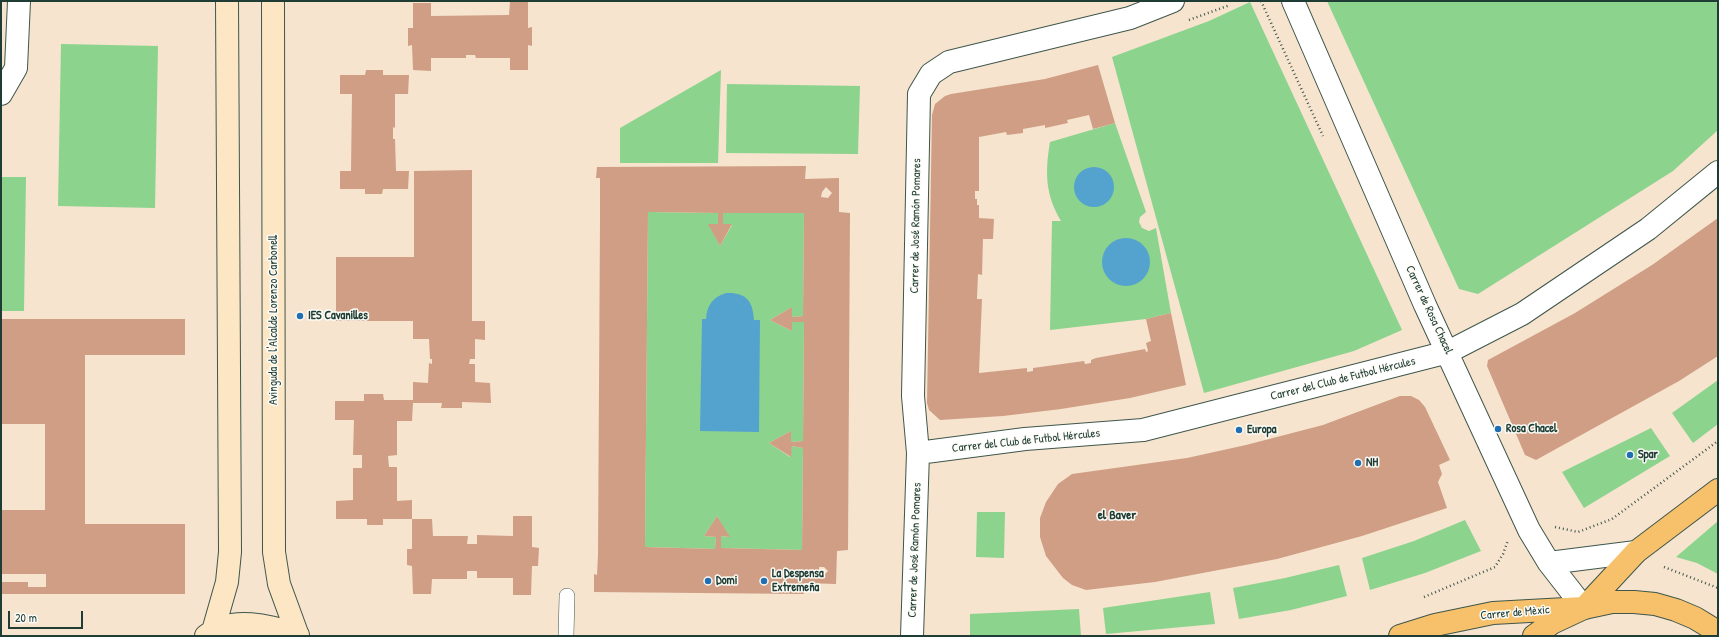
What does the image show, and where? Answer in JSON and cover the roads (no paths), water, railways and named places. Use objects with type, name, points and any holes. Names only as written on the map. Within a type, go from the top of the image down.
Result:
[{"type":"main road","name":"Avinguda de l'Alcalde Lorenzo Carbonell","points":[[210,633],[227,582],[230,552],[227,1]]},
{"type":"main road","name":"Avinguda de l'Alcalde Lorenzo Carbonell","points":[[273,1],[274,552],[278,584],[298,636]]},
{"type":"main road","name":"Carrer de Mèxic","points":[[1534,636],[1552,623],[1584,608],[1636,552],[1718,490]]},
{"type":"main road","name":"Carrer de Mèxic","points":[[1400,636],[1435,625],[1493,613],[1584,608],[1612,602],[1655,604],[1676,610],[1695,618],[1718,632]]},
{"type":"main road","name":"Avinguda de l'Alcalde Lorenzo Carbonell","points":[[210,633],[232,626],[251,624],[275,627],[298,636]]},
{"type":"main road","points":[[1716,636],[1718,632]]},
{"type":"street","points":[[1,94],[16,68],[19,1]]},
{"type":"street","name":"Carrer de José Ramón Pomares","points":[[912,636],[918,453],[913,396],[919,94],[931,74],[949,62],[1130,18],[1173,1]]},
{"type":"street","name":"Carrer de Rosa Chacel","points":[[1293,1],[1425,305],[1529,530],[1549,563],[1584,608]]},
{"type":"street","name":"Carrer del Club de Futbol Hércules","points":[[918,453],[1025,439],[1143,430],[1448,352],[1522,314],[1648,229],[1718,172]]},
{"type":"street","name":"Carrer de Mèxic","points":[[1549,563],[1636,552]]},
{"type":"lane","points":[[566,636],[567,596]]},
{"type":"water","points":[[1090,167],[1098,167],[1105,170],[1111,176],[1114,187],[1111,198],[1105,204],[1098,207],[1090,207],[1083,204],[1077,198],[1074,191],[1074,183],[1077,176],[1083,170]]},
{"type":"water","points":[[1126,238],[1135,240],[1143,245],[1148,253],[1150,262],[1148,271],[1143,279],[1135,284],[1126,286],[1117,284],[1109,279],[1104,271],[1102,262],[1104,253],[1109,245],[1117,240]]},
{"type":"water","points":[[726,293],[739,294],[747,299],[752,308],[754,320],[760,320],[759,432],[700,431],[702,319],[706,319],[709,306],[714,299]]},
{"type":"place","name":"IES Cavanilles","points":[[300,316]]},
{"type":"place","name":"Rosa Chacel","points":[[1498,429]]},
{"type":"place","name":"Europa","points":[[1239,430]]},
{"type":"place","name":"Spar","points":[[1630,455]]},
{"type":"place","name":"NH","points":[[1358,463]]},
{"type":"place","name":"Domi","points":[[708,581]]},
{"type":"place","name":"La Despensa Extremeña","points":[[764,581]]},
{"type":"district","name":"el Baver","points":[[1117,516]]}]
